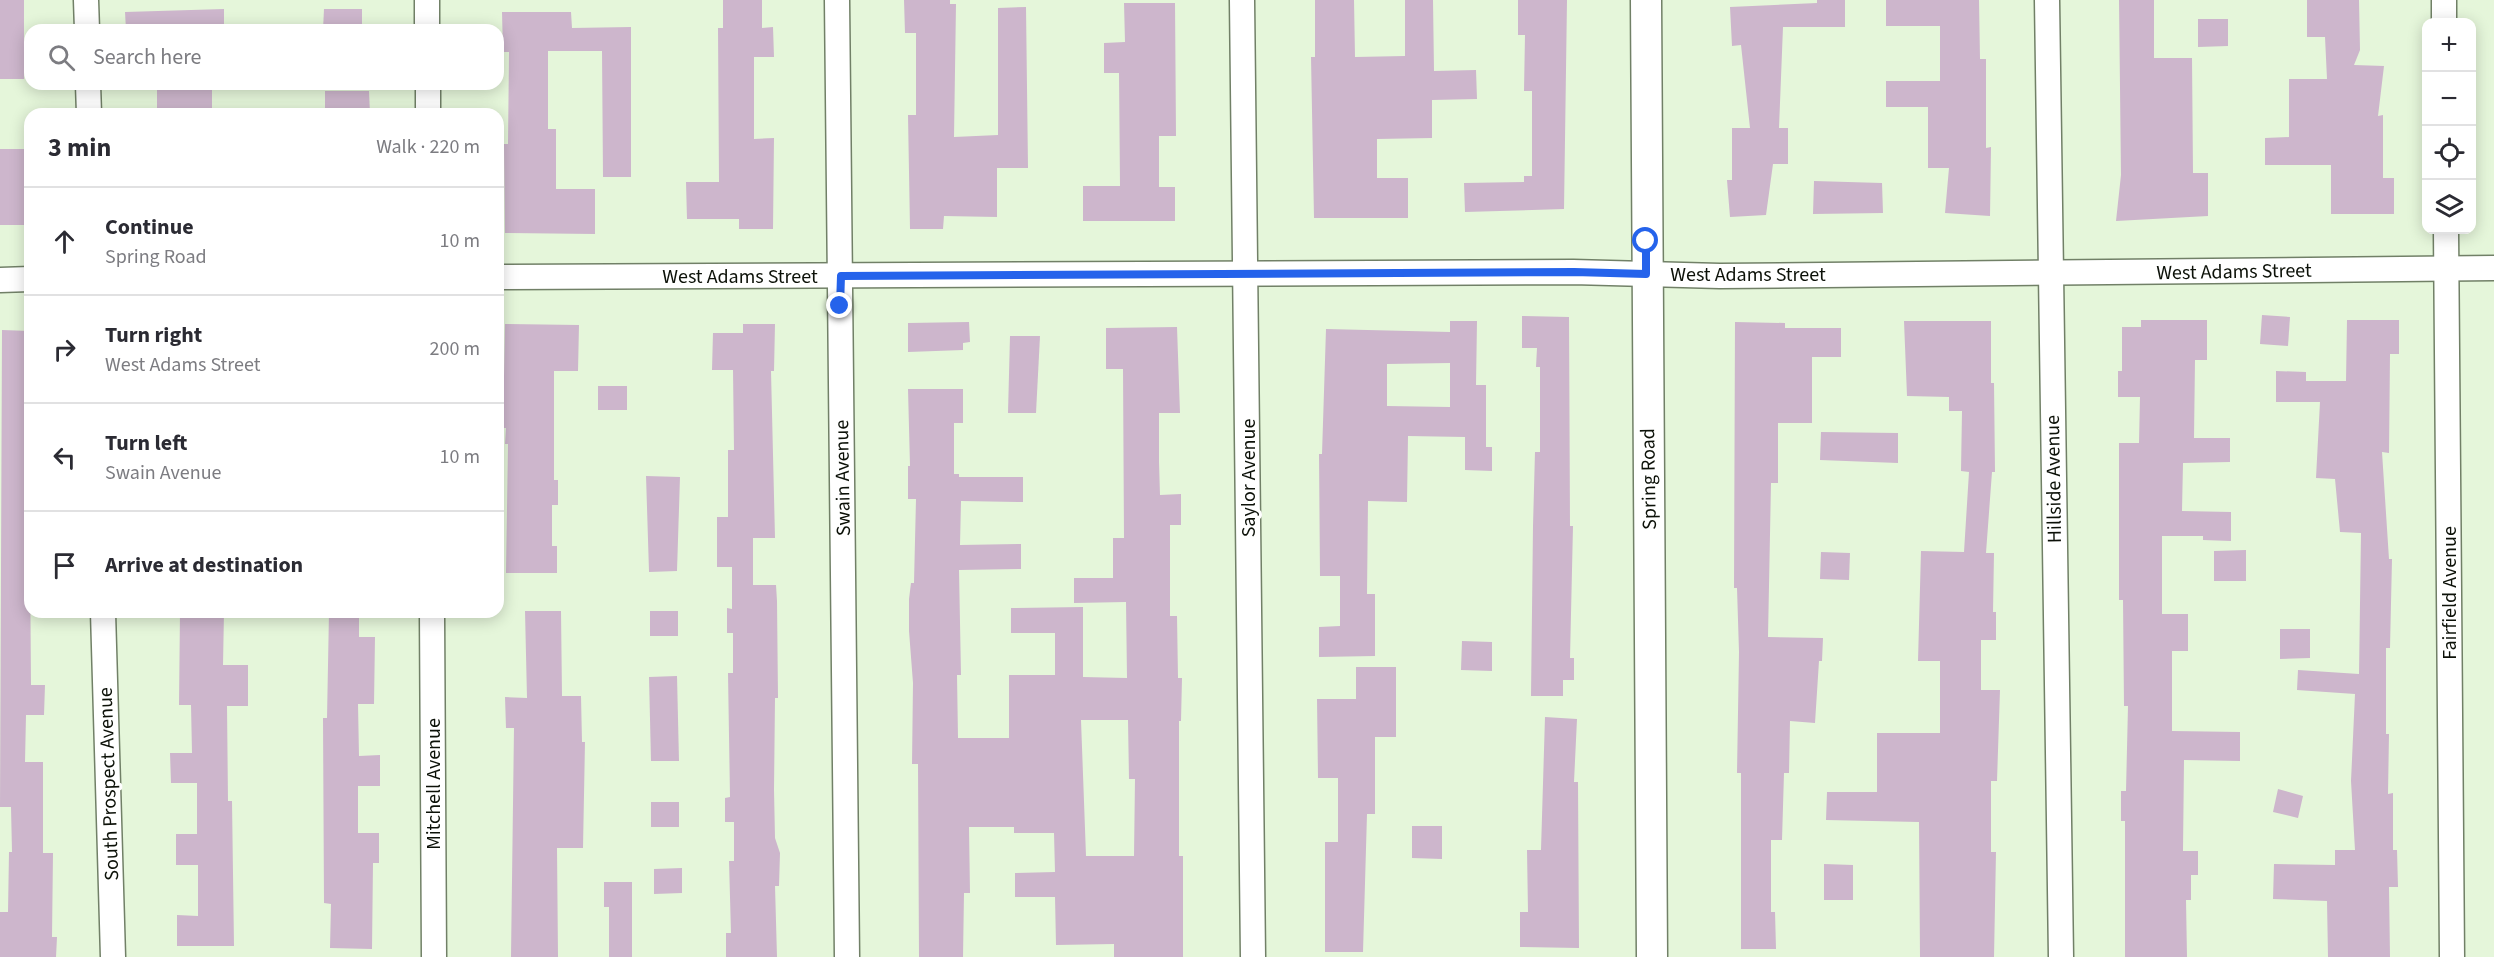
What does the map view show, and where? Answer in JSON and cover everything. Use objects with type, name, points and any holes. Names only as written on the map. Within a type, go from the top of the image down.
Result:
[{"type":"street","points":[[86,0],[87,24]]},
{"type":"street","points":[[427,0],[427,24]]},
{"type":"street","name":"Swain Avenue","points":[[837,0],[847,957]]},
{"type":"street","name":"Saylor Avenue","points":[[1242,0],[1253,957]]},
{"type":"street","name":"Spring Road","points":[[1646,0],[1652,957]]},
{"type":"street","name":"Hillside Avenue","points":[[2048,0],[2061,957]]},
{"type":"street","points":[[2444,0],[2444,18]]},
{"type":"street","points":[[88,90],[89,108]]},
{"type":"street","points":[[428,90],[428,108]]},
{"type":"street","name":"Fairfield Avenue","points":[[2446,234],[2452,957]]},
{"type":"street","name":"West Adams Street","points":[[504,277],[1246,273],[1720,276],[2494,268]]},
{"type":"street","points":[[0,279],[24,279]]},
{"type":"street","name":"South Prospect Avenue","points":[[103,618],[113,957]]},
{"type":"street","name":"Mitchell Avenue","points":[[432,618],[434,957]]},
{"type":"building","points":[[0,0],[24,0],[24,79],[0,79]]},
{"type":"building","points":[[723,0],[762,0],[762,28],[773,27],[774,57],[754,57],[754,139],[774,138],[773,229],[739,229],[739,219],[687,219],[686,182],[719,182],[718,28],[723,28]]},
{"type":"building","points":[[904,0],[950,0],[950,4],[956,4],[954,137],[998,135],[998,8],[1026,7],[1028,168],[997,168],[997,217],[944,216],[943,229],[910,229],[908,115],[916,115],[916,33],[905,33]]},
{"type":"building","points":[[1315,0],[1354,0],[1355,57],[1405,56],[1405,0],[1433,0],[1434,71],[1476,70],[1477,99],[1432,100],[1432,138],[1377,139],[1377,178],[1408,178],[1408,218],[1314,218],[1311,57],[1315,57]]},
{"type":"building","points":[[1518,0],[1567,0],[1564,209],[1465,212],[1464,183],[1524,182],[1524,176],[1532,176],[1532,91],[1524,91],[1525,35],[1518,35]]},
{"type":"building","points":[[1817,0],[1845,0],[1845,27],[1783,27],[1779,128],[1788,128],[1788,164],[1773,164],[1766,215],[1730,217],[1727,180],[1732,180],[1732,128],[1750,128],[1741,45],[1732,46],[1730,7],[1817,3]]},
{"type":"building","points":[[1886,0],[1979,0],[1980,59],[1986,59],[1986,148],[1991,147],[1990,216],[1945,213],[1949,168],[1928,168],[1928,107],[1886,107],[1886,81],[1940,81],[1940,26],[1886,26]]},
{"type":"building","points":[[2119,0],[2154,0],[2154,58],[2192,58],[2193,173],[2208,173],[2208,216],[2116,221],[2121,175]]},
{"type":"building","points":[[2307,0],[2359,0],[2360,50],[2354,65],[2384,66],[2378,116],[2383,115],[2383,178],[2394,178],[2394,214],[2331,214],[2331,165],[2265,165],[2265,138],[2289,137],[2289,79],[2327,79],[2325,37],[2307,37]]},
{"type":"building","points":[[1124,3],[1175,3],[1176,136],[1159,136],[1159,187],[1175,187],[1175,221],[1083,221],[1083,186],[1120,186],[1119,73],[1104,73],[1104,43],[1125,42]]},
{"type":"building","points":[[224,9],[224,24],[126,24],[125,12]]},
{"type":"building","points":[[324,9],[362,9],[362,24],[323,24]]},
{"type":"building","points":[[502,12],[571,12],[572,28],[631,27],[631,177],[603,177],[602,51],[548,51],[548,129],[556,129],[556,189],[595,189],[595,234],[505,233],[504,144],[508,144],[509,52],[504,52]]},
{"type":"building","points":[[2198,19],[2228,19],[2228,46],[2198,47]]},
{"type":"building","points":[[157,90],[212,90],[212,108],[157,108]]},
{"type":"building","points":[[325,91],[369,91],[370,108],[325,108]]},
{"type":"building","points":[[0,149],[24,149],[24,225],[0,225]]},
{"type":"building","points":[[1814,181],[1882,183],[1883,213],[1813,214]]},
{"type":"building","points":[[2262,315],[2290,317],[2288,346],[2260,344]]},
{"type":"building","points":[[1522,316],[1569,317],[1570,526],[1573,526],[1570,658],[1574,658],[1574,680],[1563,680],[1563,696],[1531,696],[1535,452],[1540,452],[1540,367],[1536,367],[1537,348],[1522,348]]},
{"type":"building","points":[[2141,320],[2207,320],[2207,360],[2195,360],[2194,438],[2230,438],[2230,462],[2183,463],[2182,511],[2231,512],[2231,541],[2203,540],[2203,536],[2162,536],[2162,614],[2188,614],[2188,651],[2172,651],[2172,731],[2240,732],[2240,761],[2184,760],[2183,851],[2198,851],[2198,875],[2191,875],[2191,900],[2186,900],[2187,957],[2125,957],[2125,821],[2121,821],[2121,791],[2126,791],[2128,706],[2124,706],[2123,600],[2119,600],[2119,443],[2139,443],[2140,397],[2118,397],[2118,371],[2122,371],[2122,327],[2141,327]]},
{"type":"building","points":[[2347,320],[2399,320],[2399,354],[2390,354],[2389,453],[2382,452],[2389,559],[2392,559],[2390,648],[2386,648],[2386,734],[2389,734],[2388,794],[2393,793],[2393,850],[2397,850],[2398,887],[2389,887],[2390,957],[2328,957],[2327,901],[2273,899],[2274,864],[2335,865],[2335,850],[2355,850],[2351,781],[2355,694],[2297,690],[2298,670],[2359,674],[2361,533],[2340,532],[2335,479],[2316,478],[2320,402],[2276,402],[2276,371],[2306,372],[2306,381],[2346,381]]},
{"type":"building","points":[[1450,321],[1477,321],[1476,385],[1486,385],[1486,447],[1492,447],[1492,471],[1465,470],[1465,437],[1408,436],[1407,502],[1368,501],[1367,594],[1375,594],[1375,656],[1319,657],[1319,627],[1340,626],[1340,576],[1320,576],[1319,454],[1322,454],[1326,329],[1450,332]],"holes":[[[1450,363],[1450,407],[1387,406],[1387,364]]]},
{"type":"building","points":[[1904,321],[1991,321],[1995,472],[1992,472],[1986,553],[1994,553],[1993,612],[1996,612],[1996,640],[1981,640],[1981,690],[2000,690],[1997,781],[1991,781],[1991,852],[1996,852],[1994,957],[1920,957],[1919,822],[1826,820],[1827,792],[1877,792],[1877,733],[1940,733],[1940,661],[1918,661],[1921,551],[1964,552],[1969,472],[1961,471],[1962,411],[1949,411],[1949,397],[1907,396]]},
{"type":"building","points":[[969,322],[970,342],[963,343],[963,350],[908,352],[908,323]]},
{"type":"building","points":[[1735,322],[1785,323],[1785,328],[1841,328],[1841,357],[1812,357],[1812,423],[1778,423],[1778,483],[1771,483],[1768,637],[1823,638],[1822,661],[1819,661],[1815,723],[1790,721],[1789,773],[1784,773],[1782,840],[1771,840],[1771,912],[1775,912],[1776,949],[1741,949],[1741,773],[1737,773],[1739,652],[1737,588],[1734,588]]},
{"type":"building","points":[[505,324],[579,325],[578,371],[554,371],[554,480],[558,480],[558,505],[552,505],[552,546],[557,546],[557,573],[506,573],[508,444],[505,444],[506,428],[504,428]]},
{"type":"building","points":[[743,324],[775,324],[774,371],[771,371],[775,538],[753,538],[753,585],[776,585],[778,698],[775,698],[774,790],[775,838],[780,853],[779,886],[775,886],[777,957],[726,957],[726,933],[731,933],[729,861],[734,861],[734,822],[725,822],[725,798],[730,797],[728,673],[733,673],[733,633],[727,633],[727,608],[732,609],[732,567],[717,567],[717,517],[728,517],[728,450],[734,450],[733,370],[712,370],[713,333],[743,333]]},
{"type":"building","points":[[1177,327],[1180,413],[1159,413],[1159,462],[1160,495],[1181,494],[1181,525],[1170,525],[1170,616],[1177,616],[1178,678],[1182,678],[1181,721],[1179,721],[1179,856],[1183,856],[1183,957],[1114,957],[1114,944],[1056,945],[1055,897],[1015,897],[1015,873],[1055,872],[1054,833],[1014,833],[1014,827],[969,827],[970,893],[964,893],[963,957],[919,957],[918,764],[912,764],[913,683],[909,631],[909,599],[911,583],[914,583],[916,499],[908,499],[908,466],[910,466],[908,389],[963,389],[963,423],[954,423],[954,474],[959,474],[959,477],[1023,477],[1023,502],[961,501],[960,545],[1021,544],[1021,569],[959,570],[961,675],[957,675],[958,738],[1009,738],[1009,675],[1055,675],[1055,633],[1011,633],[1011,608],[1083,607],[1083,677],[1127,678],[1126,602],[1074,603],[1074,578],[1113,578],[1113,538],[1124,538],[1123,369],[1106,369],[1106,328]],"holes":[[[1081,720],[1128,720],[1129,779],[1135,779],[1134,856],[1086,856]]]},
{"type":"building","points":[[2,330],[24,331],[24,618],[30,618],[31,685],[45,685],[44,715],[26,715],[25,762],[43,762],[43,853],[53,853],[52,937],[57,937],[56,957],[0,957],[0,912],[8,912],[9,852],[12,852],[11,807],[0,807]]},
{"type":"building","points":[[1010,336],[1040,336],[1036,413],[1008,413]]},
{"type":"building","points":[[598,386],[627,386],[627,410],[598,410]]},
{"type":"building","points":[[1821,432],[1898,433],[1898,463],[1820,460]]},
{"type":"building","points":[[646,476],[680,477],[677,571],[649,572]]},
{"type":"building","points":[[2246,550],[2246,581],[2214,581],[2214,551]]},
{"type":"building","points":[[1821,552],[1850,553],[1849,580],[1820,579]]},
{"type":"building","points":[[525,611],[561,611],[562,696],[581,696],[582,742],[585,742],[583,848],[557,848],[558,957],[511,957],[514,728],[506,728],[505,697],[527,698]]},
{"type":"building","points":[[650,611],[678,611],[678,636],[650,636]]},
{"type":"building","points":[[180,618],[224,618],[223,665],[248,665],[248,706],[227,706],[228,801],[232,801],[234,946],[177,946],[177,915],[198,916],[198,865],[176,865],[176,834],[197,834],[197,783],[171,783],[170,753],[192,753],[191,705],[179,705]]},
{"type":"building","points":[[329,618],[359,618],[359,637],[375,637],[374,704],[358,704],[359,756],[380,755],[380,786],[358,786],[358,833],[379,833],[379,863],[373,863],[372,949],[330,948],[331,904],[324,903],[323,718],[327,718]]},
{"type":"building","points":[[2280,629],[2310,629],[2310,658],[2280,659]]},
{"type":"building","points":[[1462,641],[1492,642],[1492,671],[1461,670]]},
{"type":"building","points":[[1356,667],[1396,667],[1396,737],[1375,737],[1375,814],[1367,814],[1363,952],[1325,952],[1325,842],[1338,842],[1338,778],[1318,778],[1317,699],[1356,699]]},
{"type":"building","points":[[677,676],[679,761],[651,761],[649,677]]},
{"type":"building","points":[[1545,717],[1577,719],[1574,782],[1578,782],[1579,948],[1520,947],[1520,912],[1528,912],[1527,850],[1541,850]]},
{"type":"building","points":[[2278,789],[2303,796],[2298,818],[2273,812]]},
{"type":"building","points":[[651,802],[679,802],[679,827],[651,827]]},
{"type":"building","points":[[1412,826],[1442,826],[1442,859],[1412,858]]},
{"type":"building","points":[[1824,864],[1853,865],[1853,900],[1824,900]]},
{"type":"building","points":[[682,868],[682,893],[654,894],[654,869]]},
{"type":"building","points":[[604,882],[632,882],[632,957],[609,957],[609,907],[604,907]]},
{"type":"route","points":[[840,306],[841,276],[1574,272],[1646,274],[1646,241]]}]
